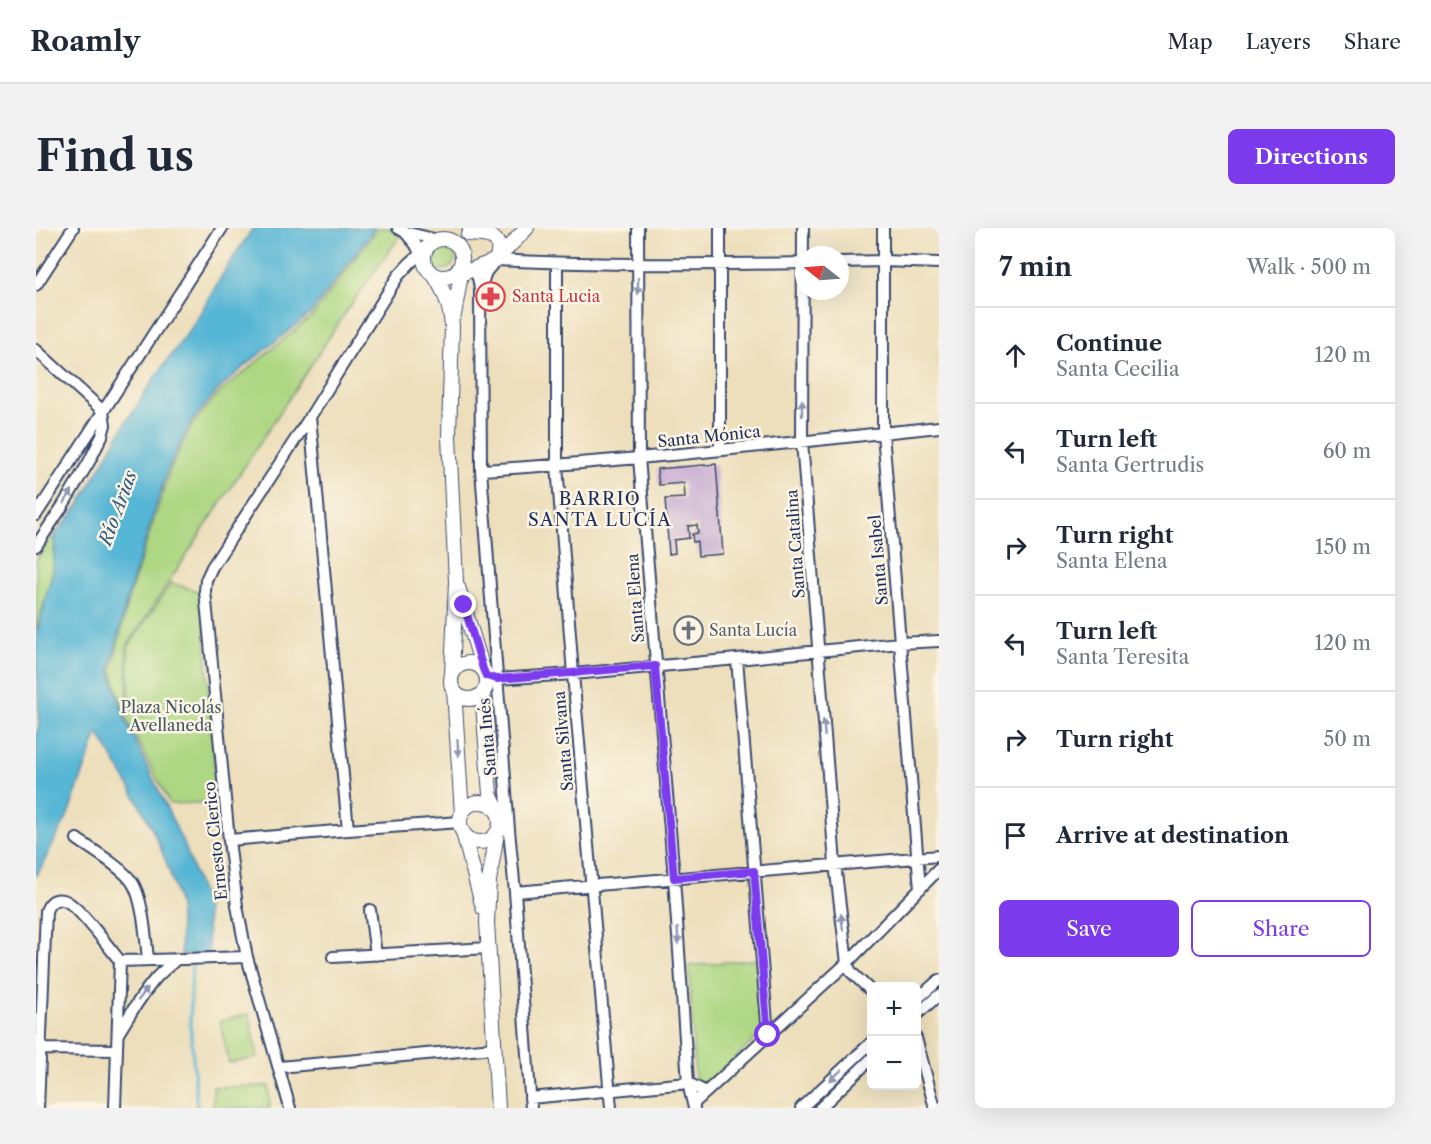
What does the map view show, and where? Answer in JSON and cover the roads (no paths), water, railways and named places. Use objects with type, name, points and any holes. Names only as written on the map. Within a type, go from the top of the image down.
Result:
[{"type":"main road","points":[[431,249],[482,228]]},
{"type":"main road","points":[[498,228],[504,238],[516,240]]},
{"type":"main road","points":[[434,275],[443,277],[496,260],[527,228]]},
{"type":"main road","points":[[468,234],[492,237],[498,242],[499,250],[496,260]]},
{"type":"main road","points":[[431,249],[455,243],[460,249],[461,271],[452,326]]},
{"type":"main road","points":[[431,249],[429,271],[434,275],[446,296],[451,310],[452,326],[449,438],[456,582],[452,685],[457,695],[474,699],[487,681]]},
{"type":"main road","points":[[456,582],[487,681],[483,704],[490,794],[502,820],[489,881],[487,922],[498,1108]]},
{"type":"main road","points":[[452,675],[456,669],[466,663],[478,665],[487,681]]},
{"type":"main road","points":[[454,690],[462,822],[487,922]]},
{"type":"main road","points":[[482,802],[489,803],[502,820],[493,838],[480,842],[467,837],[462,822],[470,804],[482,802]]},
{"type":"street","points":[[36,285],[73,228]]},
{"type":"street","points":[[36,515],[222,228]]},
{"type":"street","name":"Santa Elena","points":[[638,228],[639,458],[674,878],[688,1083],[694,1106]]},
{"type":"street","points":[[720,228],[720,450]]},
{"type":"street","name":"Santa Catalina","points":[[803,228],[804,246]]},
{"type":"street","name":"Santa Isabel","points":[[883,228],[883,433],[920,889]]},
{"type":"street","points":[[401,230],[431,249]]},
{"type":"street","points":[[401,230],[416,245],[431,249]]},
{"type":"street","points":[[348,830],[310,417],[398,276],[410,263],[431,249]]},
{"type":"street","points":[[496,260],[638,264],[795,263]]},
{"type":"street","name":"Santa Inés","points":[[480,291],[486,272],[496,260]]},
{"type":"street","points":[[849,262],[939,263]]},
{"type":"street","name":"Santa Silvana","points":[[557,263],[558,465],[573,674],[611,1108]]},
{"type":"street","name":"Santa Inés","points":[[461,271],[478,276],[480,291],[487,681],[502,820],[515,892],[530,1103]]},
{"type":"street","name":"Santa Catalina","points":[[804,300],[802,441],[835,864],[847,963]]},
{"type":"street","points":[[36,350],[104,411],[105,425],[89,462],[63,507],[36,544]]},
{"type":"street","name":"Ernesto Clerico","points":[[290,1108],[247,957],[237,906],[205,591],[206,580],[212,567],[310,417]]},
{"type":"street","name":"Santa Mónica","points":[[482,470],[639,458],[939,427]]},
{"type":"street","points":[[487,681],[939,641]]},
{"type":"street","points":[[736,659],[768,1035]]},
{"type":"street","points":[[229,840],[462,822]]},
{"type":"street","points":[[77,839],[124,873],[133,883],[144,921],[148,960]]},
{"type":"street","points":[[515,892],[939,856]]},
{"type":"street","points":[[694,1106],[706,1092],[847,963],[939,869]]},
{"type":"street","points":[[38,1108],[40,959],[46,911],[49,903],[55,900],[65,900],[75,906],[120,961],[115,1108]]},
{"type":"street","points":[[370,910],[376,955]]},
{"type":"street","points":[[333,957],[488,948]]},
{"type":"street","points":[[120,961],[247,957]]},
{"type":"street","points":[[117,1035],[136,1003],[157,976],[181,958]]},
{"type":"street","points":[[847,963],[851,972],[867,987]]},
{"type":"street","points":[[921,996],[939,980]]},
{"type":"street","points":[[921,1011],[939,995]]},
{"type":"street","points":[[801,1108],[867,1047]]},
{"type":"street","points":[[279,1067],[494,1048]]},
{"type":"street","points":[[40,1049],[117,1050]]},
{"type":"street","points":[[921,1056],[935,1108]]},
{"type":"street","points":[[820,1108],[867,1063]]},
{"type":"street","points":[[530,1103],[609,1091],[688,1083],[706,1092]]},
{"type":"water","name":"Río Arias","points":[[253,228],[375,228],[311,313],[217,391],[191,422],[167,471],[126,602],[110,670],[124,717],[186,849],[206,906],[209,955],[181,955],[179,908],[166,862],[146,817],[98,733],[67,817],[36,877],[36,736],[39,723],[36,637],[53,570],[56,534],[79,505],[125,424],[192,327]]},
{"type":"waterway","points":[[192,960],[190,1022],[197,1108]]},
{"type":"place","name":"Santa Lucia","points":[[491,296]]},
{"type":"place","name":"Santa Lucía","points":[[688,630]]},
{"type":"district","name":"BARRIO SANTA LUCÍA","points":[[600,509]]},
{"type":"park label","name":"Plaza Nicolás Avellaneda","points":[[171,716]]}]
